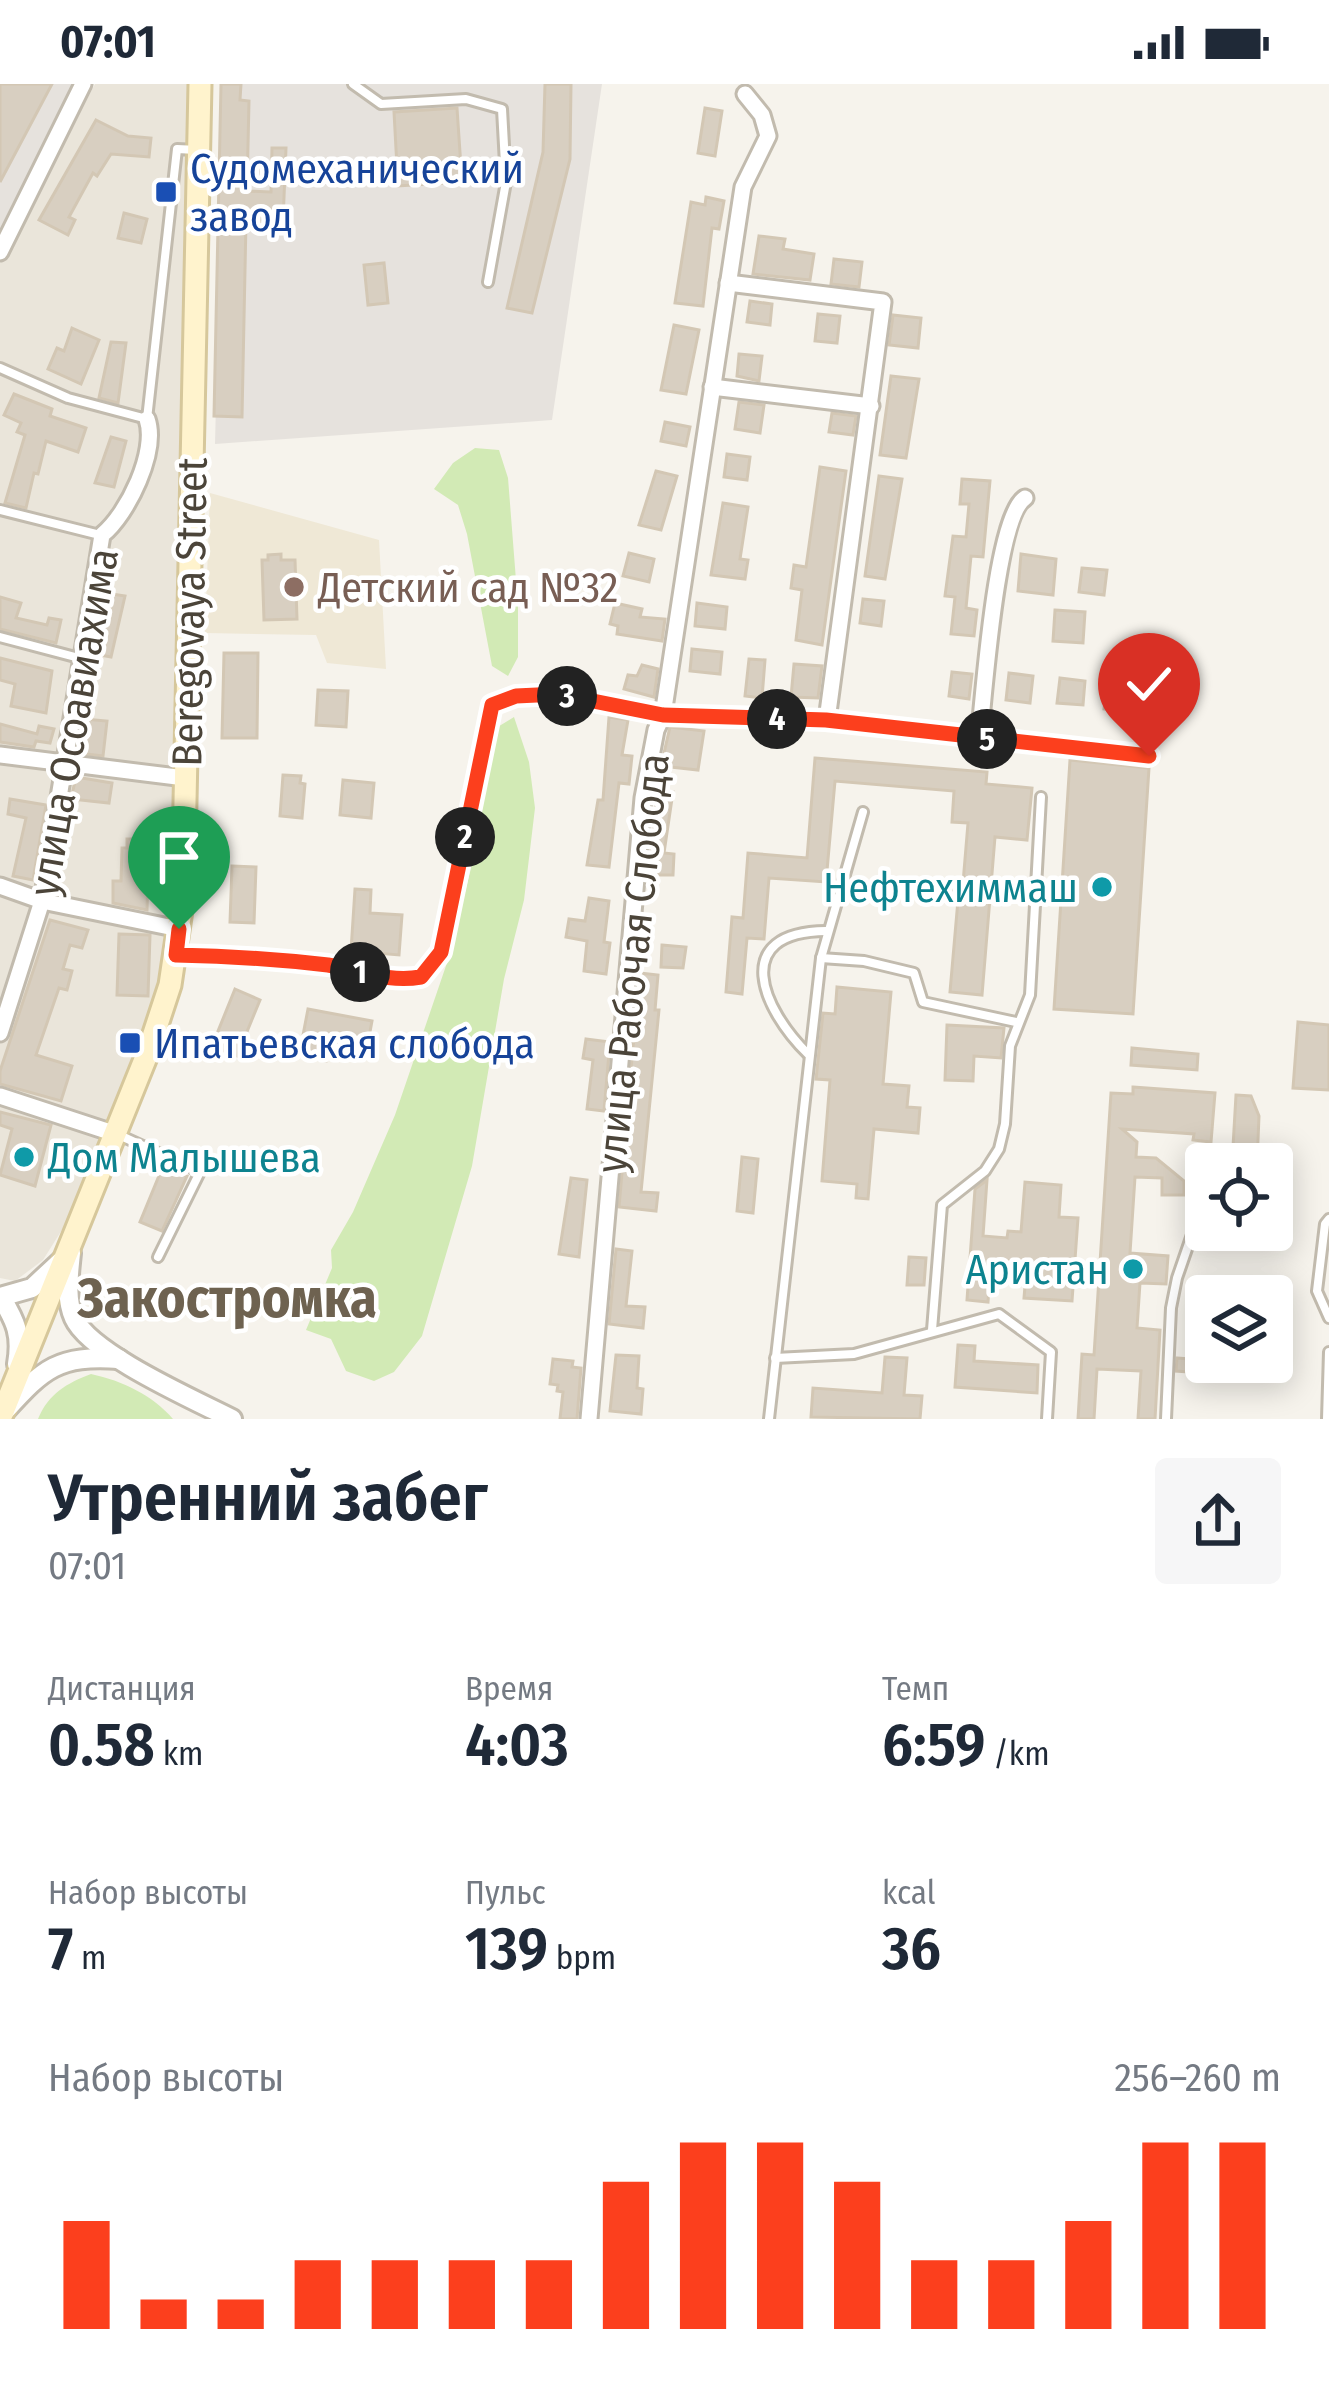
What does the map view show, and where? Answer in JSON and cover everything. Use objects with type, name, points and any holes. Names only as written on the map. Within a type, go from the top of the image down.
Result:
[{"type":"main road","name":"Beregovaya Street","points":[[71,1248],[148,1052],[179,929],[200,84]]},
{"type":"main road","points":[[1,1417],[71,1248]]},
{"type":"street","points":[[0,252],[83,84]]},
{"type":"street","name":"улица Рабочая Слобода","points":[[589,1419],[643,798],[663,715],[743,187],[768,136],[762,115],[745,94]]},
{"type":"street","points":[[728,283],[883,302],[826,720]]},
{"type":"street","points":[[712,387],[871,406]]},
{"type":"street","name":"улица Осоавиахима","points":[[0,1033],[42,901],[102,535],[119,521],[136,483],[153,435],[147,419]]},
{"type":"street","points":[[979,739],[1004,540],[1015,504],[1024,498]]},
{"type":"street","points":[[176,955],[259,957],[336,966],[399,981],[421,977],[441,952],[492,705],[516,696],[558,694],[663,715],[826,720],[1149,756]]},
{"type":"street","points":[[0,754],[185,778]]},
{"type":"street","points":[[0,886],[42,901],[179,929]]},
{"type":"street","points":[[0,1096],[116,1134]]},
{"type":"street","points":[[71,1248],[68,1282],[75,1321],[83,1334],[119,1359],[232,1419]]},
{"type":"street","name":"Beregovaya Street","points":[[1,1297],[32,1288],[71,1248]]},
{"type":"street","points":[[1,1297],[18,1325],[21,1343],[1,1417]]},
{"type":"street","points":[[1,1417],[39,1374],[55,1364],[94,1357],[119,1359]]},
{"type":"street","points":[[168,1386],[194,1419]]},
{"type":"lane","points":[[353,84],[381,104],[466,99],[502,109],[506,182],[488,282]]},
{"type":"lane","points":[[0,368],[68,398],[147,419],[177,149],[199,150]]},
{"type":"lane","points":[[0,510],[102,535]]},
{"type":"lane","points":[[0,637],[79,658]]},
{"type":"lane","points":[[932,1330],[942,1205],[985,1171],[999,1149],[1006,1124],[1010,1046],[1030,995],[1041,797]]},
{"type":"lane","points":[[769,1419],[821,958],[863,812]]},
{"type":"lane","points":[[808,1054],[770,1007],[767,956],[775,941],[797,932],[826,932]]},
{"type":"lane","points":[[821,958],[864,961],[914,974],[923,1002],[1016,1022]]},
{"type":"lane","points":[[116,1134],[200,1172],[158,1257]]},
{"type":"lane","points":[[1329,1219],[1317,1291],[1329,1318]]},
{"type":"lane","points":[[1166,1419],[1171,1308],[1188,1251]]},
{"type":"lane","points":[[775,1358],[854,1354],[999,1314],[1051,1352],[1047,1419]]},
{"type":"lane","points":[[1328,1419],[1329,1352]]},
{"type":"shaded area","points":[[0,84],[76,84],[0,233]]},
{"type":"shaded area","points":[[95,84],[196,84],[180,778],[170,953],[112,1125],[65,1225],[43,1260],[15,1281],[0,1278],[0,263]]},
{"type":"shaded area","points":[[224,84],[602,84],[552,420],[215,444]]},
{"type":"shaded area","name":"Детский сад №32","points":[[210,493],[379,540],[386,669],[327,663],[316,635],[205,633]]},
{"type":"green space","points":[[475,448],[499,450],[508,478],[518,657],[508,676],[492,666],[458,505],[434,489],[453,463]]},
{"type":"green space","points":[[514,717],[529,762],[535,808],[524,900],[504,979],[472,1166],[422,1336],[394,1372],[374,1381],[346,1371],[331,1339],[306,1330],[332,1268],[331,1250],[353,1212],[395,1115],[449,957],[474,856],[496,728]]},
{"type":"green space","points":[[91,1374],[136,1390],[173,1419],[38,1419],[59,1390]]},
{"type":"building","points":[[0,84],[52,84],[0,182]]},
{"type":"building","points":[[221,84],[241,84],[240,100],[249,101],[247,191],[271,192],[272,148],[286,148],[283,222],[246,221],[242,417],[214,416]]},
{"type":"building","points":[[545,84],[571,84],[570,159],[532,313],[507,308],[543,152]]},
{"type":"building","points":[[457,108],[462,182],[398,186],[394,112]]},
{"type":"building","points":[[705,108],[722,111],[715,156],[698,153]]},
{"type":"building","points":[[96,120],[128,136],[151,138],[149,157],[111,154],[97,176],[93,173],[69,217],[75,220],[68,235],[39,220]]},
{"type":"building","points":[[706,197],[724,201],[719,229],[712,228],[703,306],[675,303],[691,202],[705,205]]},
{"type":"building","points":[[124,213],[147,219],[141,243],[118,238]]},
{"type":"building","points":[[759,236],[785,239],[783,249],[814,254],[810,280],[753,274]]},
{"type":"building","points":[[834,259],[862,262],[859,287],[831,284]]},
{"type":"building","points":[[384,263],[388,303],[368,305],[364,265]]},
{"type":"building","points":[[750,301],[772,304],[770,325],[747,322]]},
{"type":"building","points":[[818,314],[840,316],[837,343],[815,341]]},
{"type":"building","points":[[893,315],[921,318],[918,348],[889,345]]},
{"type":"building","points":[[674,325],[699,330],[686,394],[661,390]]},
{"type":"building","points":[[72,328],[99,340],[81,384],[48,369],[57,348],[64,351]]},
{"type":"building","points":[[111,342],[126,343],[118,403],[99,398]]},
{"type":"building","points":[[739,354],[762,356],[759,381],[737,376]]},
{"type":"building","points":[[891,376],[919,379],[906,458],[880,455]]},
{"type":"building","points":[[14,394],[52,409],[50,416],[86,428],[78,452],[46,441],[26,508],[5,503],[25,435],[17,432],[21,423],[4,415]]},
{"type":"building","points":[[739,402],[764,405],[760,433],[735,429]]},
{"type":"building","points":[[832,413],[856,416],[853,435],[829,432]]},
{"type":"building","points":[[665,422],[690,427],[686,446],[661,441]]},
{"type":"building","points":[[111,437],[126,441],[114,487],[95,483]]},
{"type":"building","points":[[727,454],[750,457],[747,480],[724,477]]},
{"type":"building","points":[[820,467],[846,471],[822,645],[796,640],[802,590],[791,588],[794,565],[806,567]]},
{"type":"building","points":[[656,471],[677,476],[661,530],[639,525]]},
{"type":"building","points":[[879,476],[902,479],[885,579],[865,576]]},
{"type":"building","points":[[962,479],[990,481],[983,557],[971,556],[966,608],[977,610],[974,636],[951,634],[955,597],[945,596],[953,536],[966,537],[969,504],[960,504]]},
{"type":"building","points":[[723,503],[748,507],[740,559],[748,560],[745,579],[711,575]]},
{"type":"building","points":[[629,553],[654,559],[649,582],[623,576]]},
{"type":"building","points":[[281,554],[281,560],[295,560],[297,619],[264,620],[262,560]]},
{"type":"building","points":[[1021,554],[1056,559],[1053,595],[1018,591]]},
{"type":"building","points":[[1082,568],[1107,570],[1104,595],[1079,592]]},
{"type":"building","points":[[105,593],[125,596],[111,657],[95,654]]},
{"type":"building","points":[[0,597],[21,603],[16,618],[47,625],[49,618],[61,620],[56,643],[0,629]]},
{"type":"building","points":[[863,599],[884,601],[881,626],[860,623]]},
{"type":"building","points":[[615,603],[642,609],[640,617],[665,619],[662,641],[617,634],[618,626],[610,624]]},
{"type":"building","points":[[697,603],[727,607],[725,629],[695,626]]},
{"type":"building","points":[[1055,610],[1085,612],[1083,643],[1053,641]]},
{"type":"building","points":[[692,649],[722,652],[720,674],[690,671]]},
{"type":"building","points":[[224,653],[258,653],[257,738],[222,738]]},
{"type":"building","points":[[0,658],[52,671],[46,713],[11,706],[15,684],[0,680]]},
{"type":"building","points":[[749,659],[765,660],[762,698],[745,696]]},
{"type":"building","points":[[794,664],[822,666],[818,698],[791,697]]},
{"type":"building","points":[[642,665],[658,669],[654,697],[624,689],[628,675],[637,676]]},
{"type":"building","points":[[1109,669],[1132,672],[1128,712],[1104,709]]},
{"type":"building","points":[[952,672],[972,674],[969,699],[949,696]]},
{"type":"building","points":[[1009,673],[1033,676],[1030,703],[1006,700]]},
{"type":"building","points":[[1060,678],[1085,681],[1083,705],[1057,703]]},
{"type":"building","points":[[318,690],[348,691],[346,727],[316,725]]},
{"type":"building","points":[[609,717],[628,720],[622,755],[632,756],[629,784],[619,783],[609,867],[587,865],[598,800],[603,800]]},
{"type":"building","points":[[84,719],[107,721],[103,756],[78,753]]},
{"type":"building","points":[[0,724],[37,734],[39,726],[54,729],[50,743],[36,741],[34,747],[0,742]]},
{"type":"building","points":[[670,727],[704,731],[698,770],[661,766]]},
{"type":"building","points":[[815,758],[987,772],[986,784],[1032,788],[1027,840],[995,837],[982,995],[950,992],[958,900],[943,899],[945,882],[963,883],[968,823],[952,822],[954,791],[835,781],[826,882],[769,878],[764,939],[747,938],[742,994],[726,992],[732,917],[743,918],[748,853],[807,858]]},
{"type":"building","name":"Нефтехиммаш","points":[[1070,760],[1149,768],[1133,1014],[1054,1009]]},
{"type":"building","points":[[283,775],[301,776],[300,783],[305,784],[302,818],[280,816]]},
{"type":"building","points":[[76,777],[112,783],[109,803],[71,799]]},
{"type":"building","points":[[343,780],[374,783],[371,818],[340,815]]},
{"type":"building","points":[[657,791],[673,792],[664,853],[674,854],[673,875],[648,875]]},
{"type":"building","points":[[10,799],[46,805],[33,880],[13,876],[26,818],[8,814]]},
{"type":"building","points":[[127,839],[149,839],[147,910],[113,903],[113,881],[121,881],[122,848],[127,848]]},
{"type":"building","points":[[232,866],[256,867],[254,923],[230,922]]},
{"type":"building","points":[[355,889],[371,890],[370,913],[402,915],[399,955],[351,951]]},
{"type":"building","points":[[589,898],[609,901],[606,974],[584,971],[587,941],[566,937],[569,919],[585,921]]},
{"type":"building","points":[[50,920],[88,930],[82,948],[70,945],[63,969],[72,971],[67,990],[59,988],[36,1055],[72,1066],[61,1101],[0,1084],[0,1071]]},
{"type":"building","points":[[119,934],[150,935],[148,996],[117,995]]},
{"type":"building","points":[[662,945],[686,947],[683,968],[661,967]]},
{"type":"building","points":[[640,973],[658,975],[655,1010],[659,1010],[641,1192],[658,1193],[656,1211],[619,1207],[642,993],[638,992]]},
{"type":"building","points":[[837,987],[891,992],[883,1084],[909,1086],[907,1107],[920,1108],[918,1133],[874,1129],[868,1199],[856,1198],[857,1184],[822,1181],[830,1080],[816,1079],[823,1013],[835,1014]]},
{"type":"building","points":[[235,989],[260,1000],[237,1056],[212,1046]]},
{"type":"building","points":[[308,1009],[372,1021],[367,1048],[329,1041],[326,1061],[299,1056]]},
{"type":"building","points":[[1298,1022],[1329,1025],[1329,1090],[1293,1088]]},
{"type":"building","points":[[947,1025],[1004,1028],[1001,1058],[974,1056],[973,1081],[945,1080]]},
{"type":"building","points":[[586,1039],[610,1042],[604,1111],[587,1109],[593,1060],[583,1058]]},
{"type":"building","points":[[1132,1048],[1198,1054],[1197,1070],[1131,1065]]},
{"type":"building","name":"Аристан","points":[[1133,1087],[1215,1093],[1211,1142],[1193,1140],[1194,1134],[1122,1129],[1137,1142],[1136,1157],[1156,1158],[1184,1181],[1184,1195],[1162,1195],[1162,1178],[1135,1177],[1130,1253],[1168,1256],[1166,1284],[1140,1283],[1137,1328],[1160,1330],[1155,1419],[1138,1419],[1141,1371],[1097,1369],[1094,1419],[1078,1419],[1082,1354],[1094,1355],[1111,1093],[1133,1094]]},
{"type":"building","points":[[1236,1095],[1251,1096],[1259,1116],[1258,1143],[1233,1143]]},
{"type":"building","points":[[0,1112],[51,1125],[35,1186],[0,1175],[12,1129],[0,1125]]},
{"type":"building","points":[[742,1157],[758,1159],[753,1213],[737,1211]]},
{"type":"building","points":[[163,1166],[187,1176],[162,1231],[140,1222]]},
{"type":"building","points":[[571,1178],[587,1180],[579,1257],[559,1254]]},
{"type":"building","points":[[987,1180],[983,1236],[1007,1238],[1008,1231],[1021,1232],[1025,1182],[1061,1185],[1059,1217],[1078,1218],[1072,1301],[1024,1298],[1027,1262],[991,1259],[988,1302],[967,1300],[975,1189]]},
{"type":"building","points":[[616,1249],[632,1251],[626,1306],[645,1307],[643,1328],[609,1324]]},
{"type":"building","points":[[909,1257],[926,1258],[924,1285],[907,1285]]},
{"type":"building","points":[[958,1345],[975,1346],[974,1361],[1038,1365],[1037,1393],[955,1387]]},
{"type":"building","points":[[616,1355],[639,1356],[641,1414],[610,1411]]},
{"type":"building","points":[[885,1357],[907,1358],[904,1395],[922,1396],[920,1419],[811,1417],[813,1388],[882,1393]]},
{"type":"building","points":[[1177,1358],[1185,1359],[1185,1372],[1176,1371]]},
{"type":"building","points":[[553,1359],[573,1361],[572,1367],[581,1368],[577,1419],[560,1419],[563,1392],[550,1384]]},
{"type":"place","name":"Судомеханический завод","points":[[166,192]]},
{"type":"place","name":"Детский сад №32","points":[[294,587]]},
{"type":"place","name":"Нефтехиммаш","points":[[1102,887]]},
{"type":"place","name":"Ипатьевская слобода","points":[[130,1043]]},
{"type":"place","name":"Дом Малышева","points":[[24,1157]]},
{"type":"place","name":"Аристан","points":[[1133,1269]]},
{"type":"district","name":"Закостромка","points":[[227,1298]]},
{"type":"route","points":[[179,929],[176,955],[259,957],[336,966],[399,981],[421,977],[441,952],[492,705],[516,696],[558,694],[663,715],[826,720],[1149,756]]}]
